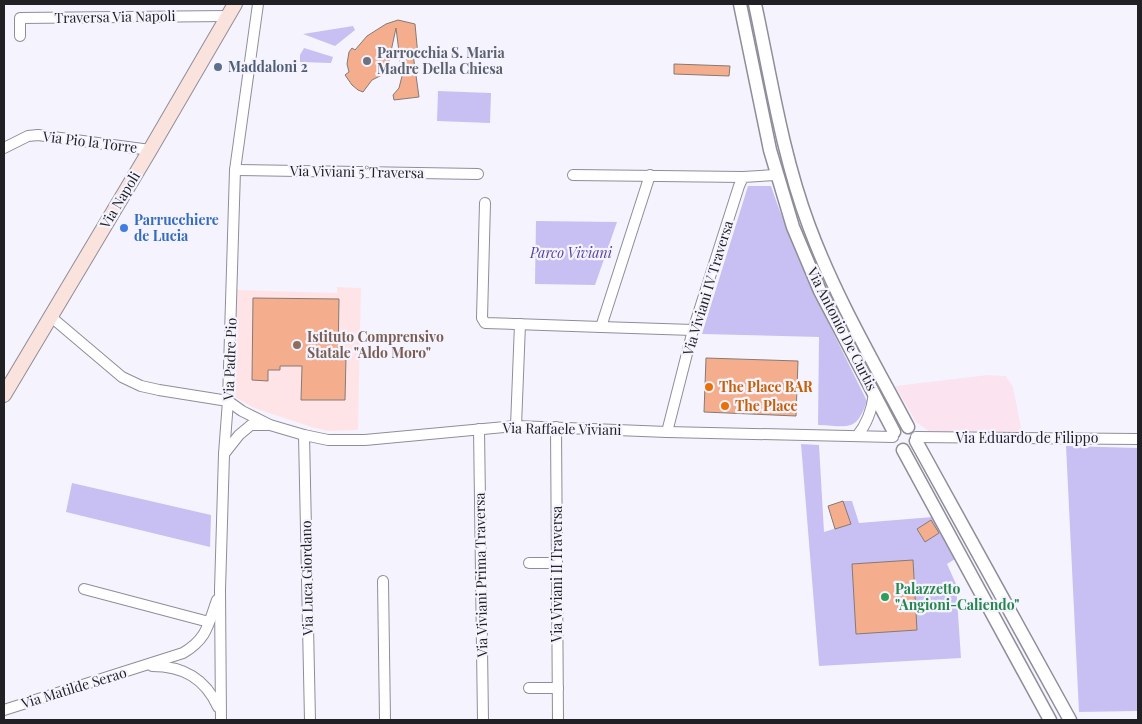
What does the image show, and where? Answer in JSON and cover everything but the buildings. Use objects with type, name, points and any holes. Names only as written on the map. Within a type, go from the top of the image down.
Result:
[{"type":"main road","name":"Via Napoli","points":[[4,395],[231,10]]},
{"type":"street","name":"Via Antonio De Curtis","points":[[740,4],[776,175],[793,227],[820,291],[894,435],[895,445],[903,450],[1050,720]]},
{"type":"street","name":"Via Antonio De Curtis","points":[[755,4],[793,176],[809,225],[844,307],[1070,720]]},
{"type":"street","name":"Via Padre Pio","points":[[221,716],[220,590],[235,170],[257,5]]},
{"type":"street","name":"Traversa Via Napoli","points":[[20,36],[20,18],[231,10]]},
{"type":"street","points":[[757,80],[771,77]]},
{"type":"street","name":"Via Pio la Torre","points":[[4,148],[28,136],[38,135],[150,150]]},
{"type":"street","name":"Via Viviani 5°Traversa","points":[[235,170],[478,174]]},
{"type":"street","points":[[573,175],[743,177],[776,175]]},
{"type":"street","points":[[602,327],[650,175]]},
{"type":"street","name":"Via Viviani IV Traversa","points":[[667,432],[693,330],[743,177]]},
{"type":"street","points":[[486,203],[482,318],[486,323],[693,330]]},
{"type":"street","name":"Via Raffaele Viviani","points":[[50,316],[122,376],[141,386],[228,400],[242,411],[270,425],[328,440],[365,440],[516,426],[667,432],[894,435]]},
{"type":"street","points":[[516,426],[520,324]]},
{"type":"street","points":[[857,436],[864,428],[873,406],[874,394]]},
{"type":"street","name":"Via Raffaele Viviani","points":[[224,454],[239,435],[251,425],[270,425]]},
{"type":"street","name":"Via Viviani II Traversa","points":[[556,427],[558,720]]},
{"type":"street","points":[[894,435],[900,427],[913,435],[912,447],[903,450]]},
{"type":"street","name":"Via Viviani Prima Traversa","points":[[479,429],[483,720]]},
{"type":"street","name":"Via Luca Giordano","points":[[304,435],[310,720]]},
{"type":"street","name":"Via Eduardo de Filippo","points":[[913,435],[1138,439]]},
{"type":"street","points":[[530,563],[557,563]]},
{"type":"street","points":[[383,581],[385,720]]},
{"type":"street","points":[[84,589],[210,622]]},
{"type":"street","name":"Via Matilde Serao","points":[[4,710],[144,666],[195,647],[205,635],[220,590]]},
{"type":"street","name":"Via Matilde Serao","points":[[144,666],[171,668],[191,675],[205,684],[213,696],[221,716]]},
{"type":"street","points":[[530,688],[558,688]]},
{"type":"shaded area","name":"Istituto Comprensivo Statale \"Aldo Moro\"","points":[[337,287],[361,288],[358,430],[328,431],[311,427],[254,408],[233,396],[236,290],[337,293]]},
{"type":"shaded area","points":[[988,375],[1006,376],[1013,387],[1022,432],[935,434],[916,422],[895,386]]},
{"type":"green space","points":[[353,26],[355,30],[335,46],[303,34]]},
{"type":"green space","points":[[304,48],[333,57],[331,63],[300,62],[300,55]]},
{"type":"green space","points":[[438,91],[491,93],[490,123],[437,121]]},
{"type":"green space","points":[[748,186],[771,186],[803,268],[867,401],[855,423],[844,426],[818,425],[819,337],[702,334]]},
{"type":"green space","name":"Parco Viviani","points":[[536,221],[617,222],[595,285],[535,284]]},
{"type":"green space","points":[[801,444],[819,445],[824,532],[850,524],[843,501],[852,501],[859,523],[933,517],[955,559],[947,564],[956,584],[961,658],[819,666]]},
{"type":"green space","points":[[1066,446],[1138,448],[1138,711],[1079,712]]},
{"type":"green space","points":[[72,483],[211,515],[210,547],[66,512]]},
{"type":"place","name":"Parrocchia S. Maria Madre Della Chiesa","points":[[367,61]]},
{"type":"place","name":"Maddaloni 2","points":[[218,67]]},
{"type":"place","name":"Parrucchiere de Lucia","points":[[124,228]]},
{"type":"place","name":"Istituto Comprensivo Statale \"Aldo Moro\"","points":[[297,345]]},
{"type":"place","name":"The Place BAR","points":[[709,387]]},
{"type":"place","name":"The Place","points":[[725,406]]},
{"type":"place","name":"Palazzetto \"Angioni-Caliendo\"","points":[[885,597]]}]
